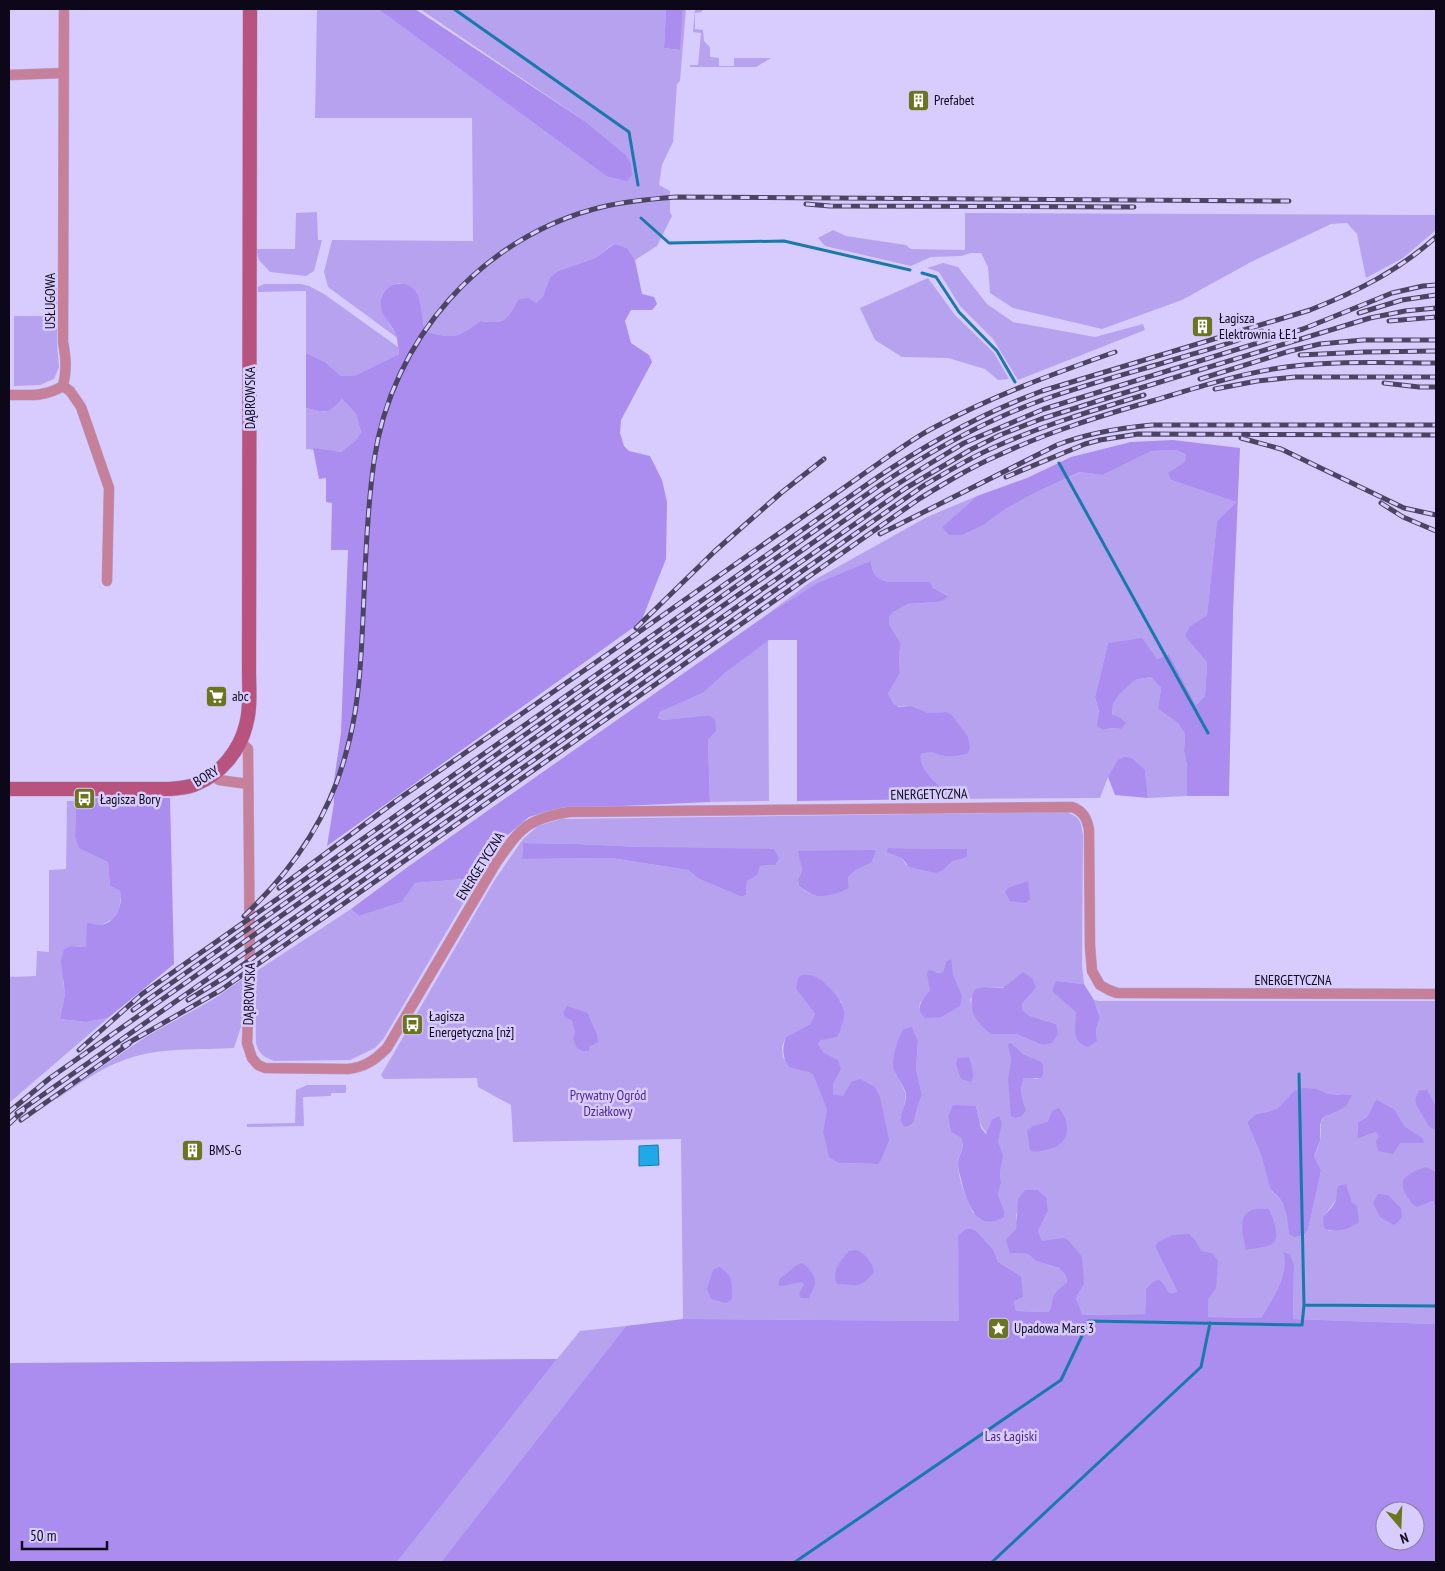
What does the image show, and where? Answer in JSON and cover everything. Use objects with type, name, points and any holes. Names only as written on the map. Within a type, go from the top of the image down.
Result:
[{"type":"street","name":"USŁUGOWA","points":[[63,386],[67,365],[64,342],[64,9]]},
{"type":"street","name":"DĄBROWSKA","points":[[250,9],[250,671],[249,710],[241,742],[248,749],[250,970],[247,1043],[252,1058],[258,1065],[272,1069],[348,1069],[367,1064],[387,1048]]},
{"type":"street","points":[[9,75],[63,73]]},
{"type":"street","points":[[9,394],[42,395],[54,392],[63,386],[70,391],[81,407],[109,488],[107,582]]},
{"type":"street","name":"BORY","points":[[9,788],[170,789],[195,785],[213,774],[232,756],[241,742]]},
{"type":"street","points":[[213,774],[219,780],[248,784]]},
{"type":"street","name":"ENERGETYCZNA","points":[[387,1048],[496,863],[514,837],[522,828],[540,818],[569,812],[1072,807],[1085,817],[1090,830],[1090,946],[1092,970],[1100,984],[1109,990],[1117,993],[1436,994]]},
{"type":"green space","points":[[317,9],[378,9],[606,176],[631,163],[626,155],[586,122],[420,9],[666,9],[664,48],[679,50],[683,9],[686,9],[680,81],[677,84],[673,142],[662,165],[659,185],[670,191],[670,212],[672,216],[657,246],[635,260],[627,248],[613,244],[595,258],[558,271],[550,277],[543,296],[536,303],[518,300],[504,320],[495,322],[480,321],[466,331],[454,336],[425,331],[417,293],[400,283],[390,286],[381,297],[381,304],[396,337],[328,287],[324,272],[332,240],[473,241],[472,118],[315,118]]},
{"type":"green space","points":[[378,9],[415,9],[586,122],[626,155],[631,163],[632,175],[627,181],[606,176]]},
{"type":"green space","points":[[666,9],[683,9],[680,50],[664,48]]},
{"type":"green space","points":[[695,9],[703,10],[695,13],[695,29],[703,30],[704,41],[710,47],[710,57],[719,58],[719,66],[734,66],[734,58],[771,58],[756,67],[690,67],[690,65],[698,65],[701,33],[693,32]]},
{"type":"green space","points":[[317,212],[318,240],[322,240],[314,271],[306,276],[270,272],[259,260],[256,249],[295,249],[296,213]]},
{"type":"green space","points":[[965,213],[1436,215],[1436,230],[1403,258],[1366,278],[1357,234],[1347,223],[1331,224],[1251,262],[1182,300],[1102,329],[1013,308],[990,293],[988,267],[981,253],[931,257],[911,266],[825,246],[818,238],[833,230],[846,236],[906,245],[911,249],[965,250]]},
{"type":"green space","points":[[614,244],[627,248],[635,260],[642,294],[654,297],[657,304],[652,310],[631,310],[625,321],[631,343],[649,355],[652,362],[621,420],[620,433],[624,446],[629,451],[650,456],[662,480],[667,502],[666,559],[641,622],[327,846],[334,803],[333,787],[341,733],[348,550],[331,550],[332,503],[326,502],[326,478],[319,479],[313,448],[341,452],[356,440],[361,432],[356,414],[342,399],[333,408],[323,412],[306,408],[306,353],[325,362],[341,376],[354,376],[399,354],[396,335],[381,305],[383,293],[391,286],[396,284],[408,285],[417,293],[425,331],[454,336],[466,331],[480,321],[495,322],[504,320],[518,300],[528,298],[536,303],[543,296],[550,277],[558,271],[595,258]]},
{"type":"green space","points":[[943,263],[958,267],[987,304],[1013,322],[1095,337],[1143,324],[1145,330],[1018,380],[993,339],[960,306],[939,272],[927,268]]},
{"type":"green space","points":[[53,275],[57,275],[59,367],[54,379],[40,385],[14,386],[14,316],[54,316]]},
{"type":"green space","points":[[928,278],[955,315],[994,353],[1009,379],[998,380],[985,369],[948,358],[902,357],[875,340],[860,308]]},
{"type":"green space","points":[[264,284],[301,284],[309,286],[324,294],[398,347],[399,354],[354,376],[341,376],[325,362],[306,353],[306,291],[258,292],[258,287]]},
{"type":"green space","points":[[342,399],[356,414],[361,432],[356,440],[341,452],[306,449],[306,408],[325,412]]},
{"type":"green space","points":[[1173,440],[1240,448],[1233,611],[1229,796],[1187,796],[1187,766],[1184,751],[1185,734],[1178,723],[1158,709],[1161,688],[1151,677],[1135,680],[1120,694],[1113,704],[1112,715],[1119,717],[1126,723],[1121,729],[1111,728],[1103,730],[1097,726],[1099,712],[1095,697],[1108,643],[1142,638],[1157,659],[1169,654],[1196,705],[1205,696],[1207,662],[1185,636],[1190,626],[1207,615],[1217,521],[1237,502],[1171,480],[1168,473],[1185,462],[1186,455],[1177,450],[1152,451],[1103,475],[1080,472],[1007,508],[985,524],[962,535],[949,535],[942,527],[977,496],[1027,478],[1071,457],[1131,442]]},
{"type":"green space","points":[[1177,450],[1186,455],[1186,462],[1171,480],[1238,502],[1217,521],[1207,615],[1190,626],[1207,662],[1205,696],[1196,705],[1169,654],[1157,659],[1108,643],[1095,697],[1103,730],[1111,728],[1121,729],[1112,716],[1113,704],[1120,694],[1135,680],[1151,677],[1161,688],[1158,709],[1178,723],[1185,734],[1184,751],[1187,766],[1187,796],[1148,798],[1145,770],[1108,777],[1100,798],[941,799],[941,788],[924,768],[921,754],[932,751],[944,756],[951,714],[945,712],[928,713],[913,707],[898,706],[891,700],[888,694],[900,673],[899,655],[901,644],[889,624],[889,618],[892,613],[908,604],[938,602],[947,595],[932,587],[883,580],[875,575],[871,561],[765,616],[809,583],[927,517],[977,496],[942,527],[985,524],[1007,508],[1081,472],[1103,475],[1152,451]]},
{"type":"green space","points":[[871,561],[875,575],[883,580],[888,582],[930,582],[932,587],[948,596],[938,602],[908,604],[892,613],[889,618],[889,624],[901,644],[899,655],[900,673],[888,694],[894,704],[899,707],[911,706],[928,713],[946,712],[951,714],[968,737],[970,749],[967,754],[945,756],[932,752],[921,754],[924,768],[941,788],[941,799],[797,801],[797,640],[769,640],[725,673],[703,693],[660,712],[658,718],[663,720],[710,716],[715,720],[716,731],[708,740],[710,802],[555,809],[529,817],[504,838],[478,878],[415,883],[402,902],[359,916],[351,909],[409,866],[765,616],[818,583]]},
{"type":"green space","points":[[768,640],[769,801],[710,802],[708,740],[716,731],[710,716],[663,720],[658,718],[660,712],[703,693],[725,673]]},
{"type":"green space","points":[[1125,757],[1133,759],[1145,770],[1148,798],[1115,795],[1108,777],[1118,760]]},
{"type":"green space","points":[[89,798],[170,798],[174,964],[108,1018],[86,1022],[60,1019],[65,994],[61,961],[64,949],[71,946],[86,947],[87,923],[99,925],[110,922],[117,913],[121,902],[120,891],[110,886],[108,862],[79,848],[75,837],[76,801],[88,801]]},
{"type":"green space","points":[[67,801],[76,801],[75,837],[108,862],[110,886],[120,891],[121,896],[119,910],[113,919],[101,925],[86,947],[71,946],[63,980],[65,994],[60,1019],[86,1022],[108,1018],[9,1103],[9,977],[36,976],[37,951],[49,952],[49,870],[66,869]]},
{"type":"green space","name":"Prywatny Ogród Działkowy","points":[[1066,812],[1079,820],[1083,835],[1082,965],[1084,984],[1056,981],[1076,1012],[1076,1038],[1097,1041],[1096,1029],[1100,1018],[1094,1000],[1436,1001],[1436,1106],[1426,1090],[1415,1101],[1429,1127],[1436,1131],[1436,1172],[1435,1170],[1418,1207],[1433,1201],[1436,1209],[1436,1324],[1293,1319],[1294,1265],[1285,1252],[1281,1281],[1261,1318],[1207,1317],[1205,1268],[1196,1241],[1155,1247],[1177,1291],[1173,1293],[1167,1292],[1163,1283],[1146,1289],[1145,1314],[1081,1315],[1076,1298],[1084,1284],[1042,1241],[1038,1231],[1048,1211],[1047,1198],[1038,1190],[1025,1190],[1016,1215],[1017,1223],[1011,1253],[1028,1254],[1036,1261],[1059,1268],[1066,1276],[1067,1282],[1055,1293],[1048,1312],[1016,1311],[1014,1301],[1021,1276],[998,1262],[994,1251],[958,1236],[960,1321],[683,1319],[681,1139],[513,1142],[511,1105],[478,1087],[477,1078],[384,1079],[381,1075],[494,881],[523,839],[538,826],[561,819]],"holes":[[[523,843],[641,847],[775,865],[760,866],[756,875],[747,881],[746,895],[742,897],[699,879],[688,870],[611,858],[522,859]],[[888,848],[966,849],[966,857],[951,862],[906,865],[902,858]],[[799,851],[871,863],[856,870],[848,877],[849,887],[817,894],[805,891],[799,886],[798,881],[802,870]],[[946,962],[962,995],[919,1008],[920,1003],[930,990],[929,969],[938,973],[943,972]],[[985,987],[1036,988],[1022,1004],[1022,1010],[1030,1016],[1056,1024],[1042,1045],[1016,1034],[990,1034],[976,1018],[970,999]],[[796,989],[841,1001],[844,1011],[842,1027],[821,1040],[818,1044],[841,1070],[833,1084],[833,1094],[843,1097],[851,1082],[878,1164],[839,1163],[823,1131],[827,1110],[813,1075],[783,1058],[782,1047],[786,1037],[810,1024],[815,1014]],[[563,1013],[588,1013],[597,1034],[589,1047],[575,1033],[572,1021],[564,1017]],[[918,1042],[916,1069],[922,1095],[914,1121],[900,1118],[905,1099],[904,1091],[895,1073]],[[1023,1054],[1043,1064],[1043,1075],[1037,1079],[1024,1078],[1022,1082],[1022,1098],[1026,1110],[1008,1078],[1011,1059]],[[1317,1089],[1328,1094],[1340,1094],[1336,1112],[1325,1117],[1321,1122],[1320,1141],[1314,1156],[1321,1170],[1308,1230],[1304,1235],[1289,1234],[1285,1208],[1280,1199],[1272,1192],[1261,1155],[1247,1122],[1256,1114],[1278,1108],[1294,1091]],[[1376,1099],[1394,1109],[1404,1127],[1423,1138],[1401,1142],[1381,1137],[1376,1132],[1357,1139],[1358,1122],[1367,1117]],[[952,1106],[976,1106],[982,1127],[998,1141],[1002,1156],[1001,1183],[998,1195],[1004,1210],[973,1213],[963,1189],[958,1170],[958,1161],[962,1149],[961,1138],[951,1132],[948,1117]],[[1336,1200],[1355,1225],[1329,1231],[1323,1217]]]},
{"type":"green space","points":[[523,843],[774,849],[779,859],[775,865],[760,866],[757,875],[747,881],[746,895],[742,897],[699,879],[688,870],[611,858],[522,859]]},
{"type":"green space","points":[[888,848],[967,849],[967,857],[951,862],[943,870],[936,873],[909,867],[902,858],[887,852]]},
{"type":"green space","points":[[876,850],[871,863],[856,870],[848,877],[849,887],[843,891],[818,896],[799,886],[798,880],[802,870],[798,851]]},
{"type":"green space","points":[[478,878],[384,1038],[375,1048],[350,1060],[274,1061],[260,1052],[256,1043],[255,972],[351,909],[359,916],[402,902],[415,883]]},
{"type":"green space","points":[[1028,881],[1030,899],[1026,903],[1010,901],[1005,892],[1008,888]]},
{"type":"green space","points":[[951,959],[953,975],[962,995],[960,1006],[941,1017],[925,1018],[920,1011],[920,1007],[922,1000],[930,990],[927,974],[929,969],[938,973],[943,972],[946,962]]},
{"type":"green space","points":[[1023,972],[1032,978],[1036,988],[1022,1004],[1022,1010],[1030,1016],[1056,1024],[1058,1034],[1052,1043],[1042,1045],[1016,1034],[990,1034],[976,1019],[971,1002],[975,989],[985,987],[1003,988]]},
{"type":"green space","points":[[802,975],[814,976],[823,982],[837,996],[843,1007],[843,1021],[837,1037],[821,1040],[818,1044],[824,1053],[838,1060],[841,1070],[833,1084],[833,1094],[843,1096],[851,1082],[860,1079],[875,1087],[880,1097],[889,1140],[878,1164],[839,1163],[829,1157],[823,1131],[827,1110],[813,1075],[809,1072],[789,1067],[785,1059],[783,1049],[786,1037],[810,1024],[815,1014],[796,989],[798,978]]},
{"type":"green space","points":[[244,978],[242,1024],[234,1048],[166,1051],[139,1055],[118,1062],[56,1098],[147,1036],[212,1000]]},
{"type":"green space","points":[[1056,981],[1084,984],[1094,1000],[1100,1018],[1096,1029],[1097,1041],[1088,1047],[1076,1038],[1076,1012],[1053,992]]},
{"type":"green space","points":[[567,1006],[588,1013],[597,1034],[598,1042],[589,1047],[589,1051],[577,1048],[573,1039],[575,1033],[572,1021],[564,1017],[563,1013]]},
{"type":"green space","points":[[912,1027],[918,1042],[916,1069],[922,1095],[914,1121],[911,1125],[905,1127],[902,1124],[901,1117],[906,1094],[894,1070],[893,1062],[896,1045],[902,1032]]},
{"type":"green space","points":[[1011,1043],[1023,1054],[1043,1064],[1043,1075],[1041,1078],[1024,1078],[1021,1090],[1026,1110],[1022,1116],[1015,1118],[1011,1116],[1008,1078],[1011,1059],[1008,1044]]},
{"type":"green space","points":[[969,1057],[973,1073],[971,1082],[961,1079],[956,1064],[958,1058]]},
{"type":"green space","points":[[307,1085],[346,1085],[346,1093],[331,1093],[331,1096],[303,1097],[304,1126],[247,1127],[247,1124],[295,1123],[296,1090]]},
{"type":"green space","points":[[1303,1088],[1317,1089],[1328,1094],[1352,1095],[1346,1106],[1322,1119],[1320,1141],[1314,1156],[1321,1170],[1308,1230],[1304,1235],[1294,1237],[1289,1234],[1284,1207],[1271,1189],[1261,1155],[1247,1122],[1256,1114],[1278,1108],[1294,1091]]},
{"type":"green space","points":[[1420,1090],[1427,1090],[1436,1106],[1436,1131],[1429,1127],[1415,1101]]},
{"type":"green space","points":[[1376,1099],[1394,1109],[1405,1127],[1423,1138],[1424,1143],[1400,1143],[1393,1154],[1378,1151],[1376,1141],[1379,1136],[1376,1132],[1357,1139],[1358,1122],[1367,1117]]},
{"type":"green space","points":[[952,1106],[976,1106],[981,1128],[986,1134],[992,1120],[999,1116],[1002,1123],[998,1141],[1003,1156],[998,1195],[1004,1210],[1004,1217],[994,1221],[986,1221],[979,1218],[969,1205],[966,1196],[958,1166],[962,1142],[961,1138],[951,1132],[948,1117]]},
{"type":"green space","points":[[1059,1108],[1066,1121],[1067,1128],[1064,1140],[1060,1145],[1053,1148],[1038,1152],[1030,1150],[1027,1131],[1033,1126],[1048,1122],[1052,1111]]},
{"type":"green space","points":[[1426,1167],[1436,1172],[1436,1209],[1433,1201],[1418,1207],[1413,1205],[1403,1187],[1404,1179],[1407,1176],[1414,1171]]},
{"type":"green space","points":[[1346,1184],[1352,1203],[1357,1206],[1359,1222],[1352,1227],[1342,1230],[1328,1230],[1324,1228],[1323,1217],[1335,1202],[1339,1186]]},
{"type":"green space","name":"Las Łagiski","points":[[1025,1190],[1038,1190],[1047,1198],[1048,1211],[1038,1231],[1042,1241],[1064,1238],[1069,1241],[1082,1257],[1084,1284],[1076,1298],[1082,1315],[1145,1314],[1146,1289],[1154,1281],[1159,1280],[1163,1283],[1168,1292],[1173,1293],[1177,1291],[1155,1247],[1158,1242],[1173,1235],[1189,1234],[1196,1241],[1201,1251],[1212,1253],[1218,1261],[1216,1288],[1208,1299],[1208,1317],[1261,1318],[1281,1281],[1284,1252],[1290,1255],[1294,1265],[1293,1319],[1436,1324],[1436,1562],[441,1562],[626,1326],[683,1319],[959,1321],[958,1236],[966,1229],[976,1231],[994,1251],[998,1262],[1021,1276],[1023,1297],[1014,1301],[1016,1311],[1048,1312],[1055,1293],[1067,1282],[1066,1276],[1059,1268],[1036,1261],[1028,1254],[1010,1253],[1006,1240],[1016,1229],[1018,1199]]},
{"type":"green space","points":[[1378,1194],[1388,1195],[1401,1208],[1402,1218],[1394,1225],[1380,1217],[1373,1203]]},
{"type":"green space","points":[[1269,1209],[1275,1226],[1275,1240],[1267,1246],[1246,1250],[1242,1228],[1244,1217],[1252,1210]]},
{"type":"green space","points":[[857,1250],[868,1259],[874,1272],[859,1285],[837,1284],[835,1274],[838,1266],[849,1251]]},
{"type":"green space","points":[[802,1263],[807,1266],[815,1279],[809,1298],[801,1298],[799,1294],[804,1284],[801,1282],[782,1286],[778,1285],[780,1278]]},
{"type":"green space","points":[[719,1267],[724,1270],[731,1280],[732,1299],[726,1303],[711,1299],[707,1289],[713,1270]]},
{"type":"green space","points":[[626,1326],[441,1562],[397,1562],[580,1331]]},
{"type":"green space","points":[[557,1359],[397,1562],[9,1562],[9,1363]]},
{"type":"water","points":[[658,1145],[659,1165],[639,1166],[639,1146]]},
{"type":"waterway","points":[[454,9],[629,132],[638,185]]},
{"type":"waterway","points":[[641,218],[669,243],[784,241],[910,270]]},
{"type":"waterway","points":[[922,273],[936,277],[959,312],[997,351],[1015,382]]},
{"type":"waterway","points":[[1059,463],[1208,733]]},
{"type":"waterway","points":[[795,1562],[1061,1380],[1089,1321],[1302,1325],[1304,1305],[1299,1074]]},
{"type":"waterway","points":[[1304,1305],[1436,1306]]},
{"type":"waterway","points":[[992,1562],[1201,1367],[1210,1323]]},
{"type":"railway","points":[[244,916],[278,880],[307,842],[330,799],[346,753],[353,724],[359,682],[367,527],[374,461],[384,417],[400,374],[422,335],[449,300],[482,268],[518,242],[558,221],[602,207],[648,199],[676,197],[1289,201]]},
{"type":"railway","points":[[806,204],[830,206],[1134,207]]},
{"type":"railway","points":[[79,1050],[142,994],[869,483],[911,456],[975,420],[1042,391],[1328,303],[1361,288],[1392,270],[1436,237]]},
{"type":"railway","points":[[9,1112],[50,1078],[885,492],[964,443],[1044,409],[1303,329],[1392,293],[1436,285]]},
{"type":"railway","points":[[1359,313],[1402,300],[1436,295]]},
{"type":"railway","points":[[17,1113],[906,488],[970,450],[1000,435],[1041,419],[1370,318],[1405,311],[1436,308]]},
{"type":"railway","points":[[1389,321],[1436,317]]},
{"type":"railway","points":[[133,1010],[880,485],[919,460],[981,426],[1023,407],[1096,382],[1223,345],[1262,331]]},
{"type":"railway","points":[[1200,379],[1290,351],[1320,344],[1363,340],[1436,340]]},
{"type":"railway","points":[[1300,355],[1436,351]]},
{"type":"railway","points":[[279,888],[400,798],[917,437],[1001,395],[1115,352]]},
{"type":"railway","points":[[123,1046],[221,990],[919,499],[978,465],[1036,439],[1074,425],[1242,375],[1314,364],[1436,363]]},
{"type":"railway","points":[[1215,389],[1257,381],[1295,377],[1436,377]]},
{"type":"railway","points":[[1384,383],[1436,387]]},
{"type":"railway","points":[[188,1000],[227,976],[923,486],[978,455],[1015,438],[1069,418],[1144,395]]},
{"type":"railway","points":[[880,534],[1057,445],[1080,437],[1104,432],[1152,425],[1436,425]]},
{"type":"railway","points":[[1006,477],[1085,444],[1138,434],[1436,435]]},
{"type":"railway","points":[[1241,438],[1281,449],[1404,508],[1436,515]]},
{"type":"railway","points":[[636,628],[715,551],[781,493],[824,459]]},
{"type":"railway","points":[[1381,503],[1403,517],[1436,531]]},
{"type":"railway","points":[[21,1120],[129,1044]]},
{"type":"railway","points":[[9,1124],[24,1110]]},
{"type":"place","name":"Prefabet","points":[[918,100]]},
{"type":"place","name":"Łagisza Elektrownia ŁE1","points":[[1203,326]]},
{"type":"place","name":"abc","points":[[216,696]]},
{"type":"place","name":"Łagisza Bory","points":[[84,799]]},
{"type":"place","name":"Łagisza Energetyczna [nż]","points":[[413,1024]]},
{"type":"place","name":"BMS-G","points":[[193,1150]]},
{"type":"place","name":"Upadowa Mars 3","points":[[998,1328]]}]
